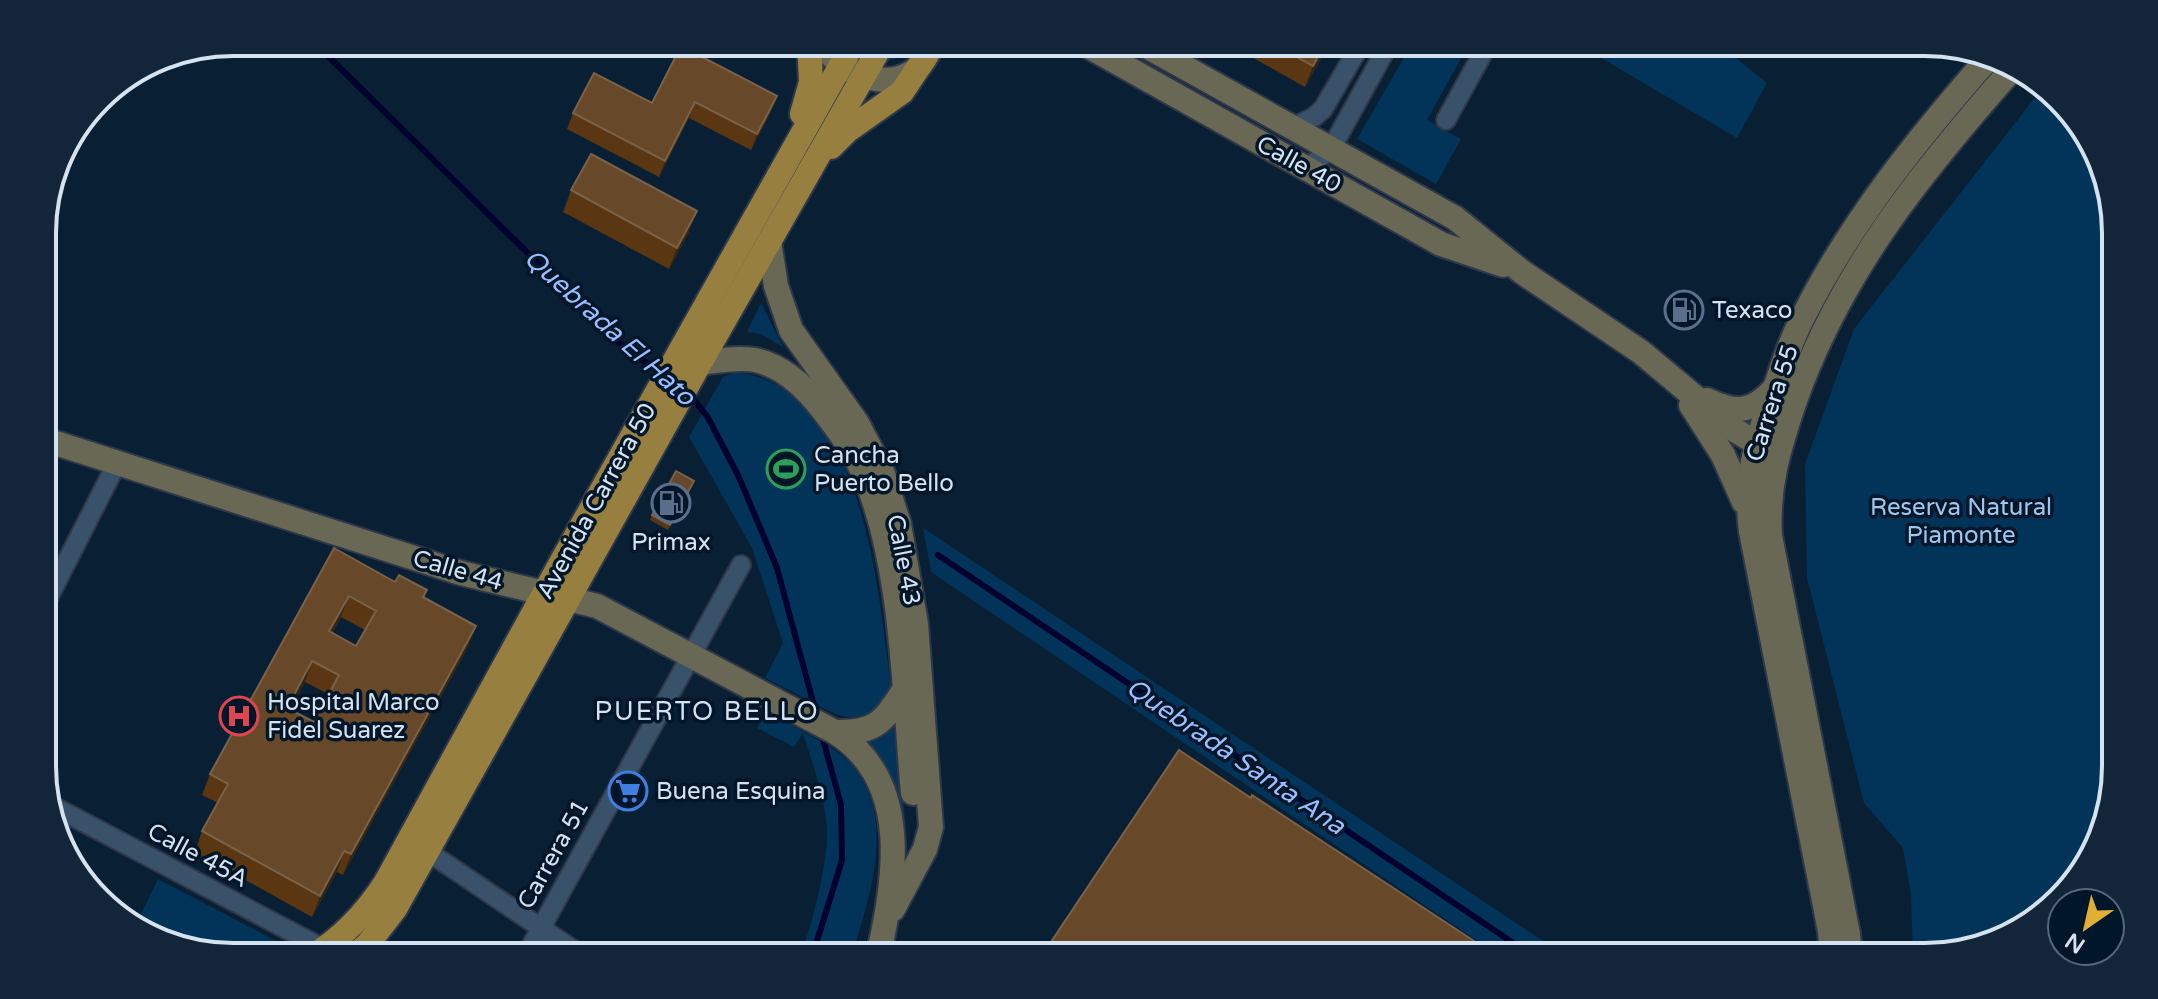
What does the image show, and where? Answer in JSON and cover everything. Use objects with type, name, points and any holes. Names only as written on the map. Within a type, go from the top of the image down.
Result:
[{"type":"main road","points":[[794,174],[810,93],[809,56]]},
{"type":"main road","points":[[831,56],[853,70],[881,80],[897,79],[913,72],[925,56]]},
{"type":"main road","name":"Avenida Carrera 50","points":[[853,70],[854,56]]},
{"type":"main road","name":"Avenida Carrera 50","points":[[690,365],[853,70],[868,56]]},
{"type":"main road","points":[[794,174],[902,92],[925,56]]},
{"type":"main road","name":"Calle 40","points":[[1106,56],[1441,244],[1522,272]]},
{"type":"main road","name":"Calle 40","points":[[1164,56],[1455,218],[1522,272],[1622,339],[1733,429],[1766,449]]},
{"type":"main road","name":"Carrera 55","points":[[1842,943],[1770,536],[1766,449],[1775,388],[1791,342],[1812,299],[1872,202],[1915,143],[1982,66]]},
{"type":"main road","name":"Carrera 55","points":[[1841,943],[1748,513],[1750,470],[1766,449],[1849,280],[1872,244],[1943,147],[2006,76]]},
{"type":"main road","name":"Avenida Carrera 50","points":[[330,943],[358,920],[386,882],[544,594],[769,241],[794,174]]},
{"type":"main road","name":"Calle 43","points":[[769,241],[776,286],[789,324],[864,436],[882,471],[899,524],[916,624],[931,818],[929,836],[919,860],[884,926]]},
{"type":"main road","name":"Calle 43","points":[[690,365],[753,359],[780,371],[804,387],[846,443],[870,489],[884,538],[895,606],[919,860]]},
{"type":"main road","points":[[1677,383],[1734,410],[1758,405],[1775,388]]},
{"type":"main road","points":[[1677,383],[1723,455],[1748,513]]},
{"type":"main road","name":"Avenida Carrera 50","points":[[368,943],[395,909],[568,599],[659,412]]},
{"type":"main road","name":"Calle 44","points":[[56,443],[461,573],[612,613],[835,732],[851,743],[872,768],[889,803],[895,847],[884,926]]},
{"type":"main road","points":[[835,732],[861,731],[880,723],[904,690]]},
{"type":"main road","points":[[881,943],[884,926]]},
{"type":"street","points":[[1292,128],[1323,109],[1354,56]]},
{"type":"street","points":[[1307,168],[1331,149],[1382,56]]},
{"type":"street","points":[[1446,120],[1481,56]]},
{"type":"street","points":[[56,583],[117,463]]},
{"type":"street","name":"Carrera 51","points":[[532,943],[741,565]]},
{"type":"street","name":"Calle 45A","points":[[62,811],[300,943]]},
{"type":"street","points":[[427,851],[563,943]]},
{"type":"green space","points":[[887,56],[906,56],[884,62]]},
{"type":"green space","points":[[1405,56],[1462,56],[1427,120],[1461,139],[1436,184],[1357,139]]},
{"type":"green space","points":[[1598,56],[1733,56],[1767,83],[1737,138]]},
{"type":"green space","name":"Reserva Natural Piamonte","points":[[2036,96],[2065,125],[2078,145],[2096,187],[2100,210],[2102,766],[2096,812],[2078,854],[2065,874],[2054,887],[2046,887],[2046,895],[2033,906],[2013,919],[1971,937],[1913,943],[1911,895],[1903,848],[1864,803],[1807,578],[1805,464],[1854,329]]},
{"type":"green space","points":[[761,303],[783,347],[761,334],[747,332]]},
{"type":"green space","points":[[736,372],[779,386],[812,414],[838,452],[856,497],[870,547],[891,685],[883,699],[865,715],[845,717],[834,713],[765,678],[783,643],[752,548],[689,437],[723,377]]},
{"type":"green space","points":[[923,528],[1546,943],[1480,943],[931,572]]},
{"type":"green space","points":[[766,712],[823,743],[843,757],[865,785],[877,833],[876,858],[856,943],[804,943],[822,876],[827,843],[824,805],[803,733],[794,747],[757,728]]},
{"type":"green space","points":[[897,723],[907,844],[903,871],[853,736],[882,731]]},
{"type":"green space","points":[[158,879],[280,943],[199,940],[140,916]]},
{"type":"building","points":[[676,56],[700,56],[777,96],[757,134],[695,102],[665,161],[573,113],[594,73],[652,103]]},
{"type":"building","points":[[1295,56],[1318,56],[1313,66]]},
{"type":"building","points":[[591,154],[697,211],[677,248],[571,190]]},
{"type":"building","name":"Primax","points":[[676,471],[694,481],[670,525],[652,515]]},
{"type":"building","points":[[334,548],[395,582],[399,575],[427,590],[423,597],[476,626],[351,854],[344,851],[320,896],[202,831],[228,784],[210,774]],"holes":[[[349,596],[376,611],[356,646],[329,631]],[[312,661],[339,675],[314,722],[287,708]]]},
{"type":"building","points":[[1179,750],[1474,941],[1473,943],[1050,943]]},
{"type":"waterway","name":"Quebrada El Hato","points":[[327,56],[618,342],[661,374]]},
{"type":"waterway","name":"Quebrada El Hato","points":[[690,395],[707,416],[738,475],[777,568],[816,713]]},
{"type":"waterway","name":"Quebrada Santa Ana","points":[[938,555],[1513,943]]},
{"type":"waterway","name":"Quebrada El Hato","points":[[816,943],[842,860],[841,805],[821,732]]},
{"type":"place","name":"Texaco","points":[[1684,310]]},
{"type":"place","name":"Cancha Puerto Bello","points":[[786,469]]},
{"type":"place","name":"Primax","points":[[671,503]]},
{"type":"place","name":"Hospital Marco Fidel Suarez","points":[[239,716]]},
{"type":"place","name":"Buena Esquina","points":[[628,791]]},
{"type":"district","name":"PUERTO BELLO","points":[[707,711]]}]
